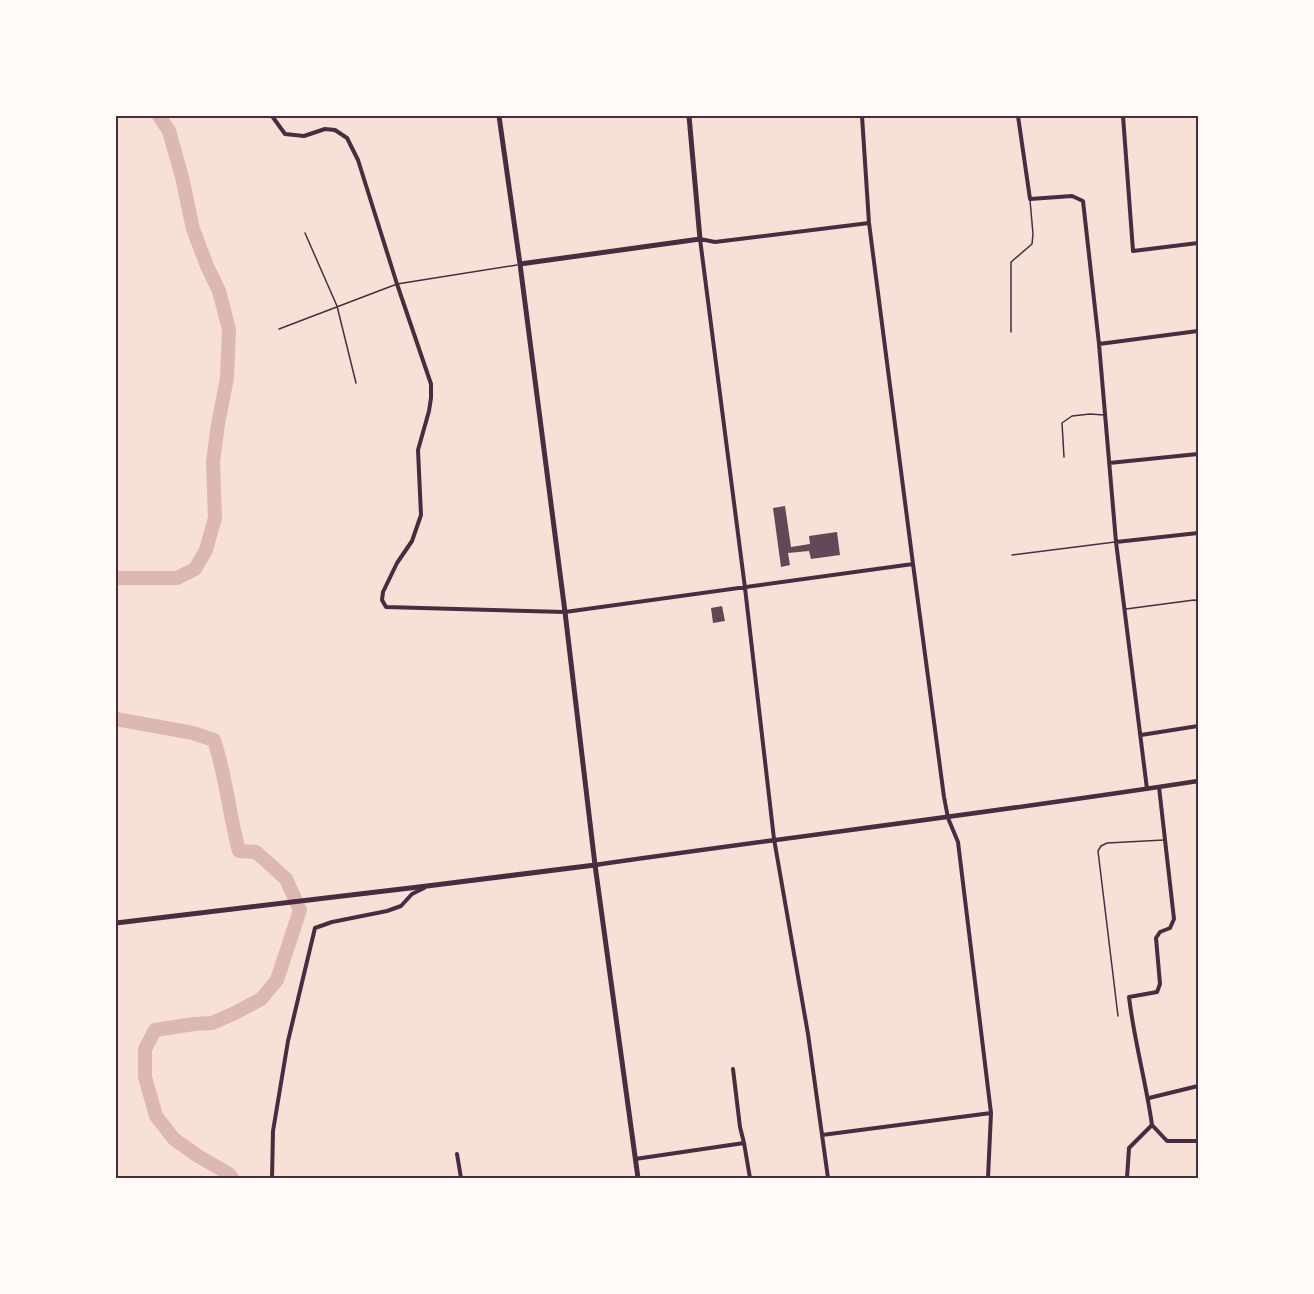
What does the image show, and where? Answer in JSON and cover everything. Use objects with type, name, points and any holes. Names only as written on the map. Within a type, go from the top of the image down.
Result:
[{"type":"main road","points":[[499,116],[565,612],[595,865],[638,1179]]},
{"type":"main road","points":[[520,264],[700,239],[688,116]]},
{"type":"main road","points":[[116,923],[595,865]]},
{"type":"street","points":[[272,116],[285,134],[304,136],[325,129],[335,130],[347,138],[358,160],[431,384],[431,398],[418,450],[421,515],[412,541],[397,563],[383,592],[382,600],[386,607],[565,612],[913,564]]},
{"type":"street","points":[[862,116],[869,223],[913,564],[948,818],[958,842],[991,1113],[988,1179]]},
{"type":"street","points":[[1018,116],[1030,199],[1072,196],[1083,201],[1099,344],[1116,542],[1148,789]]},
{"type":"street","points":[[1123,116],[1133,251],[1198,243]]},
{"type":"street","points":[[828,1179],[808,1034],[774,839],[745,588],[700,239],[715,242],[869,223]]},
{"type":"street","points":[[1099,344],[1198,331]]},
{"type":"street","points":[[1109,463],[1198,454]]},
{"type":"street","points":[[1116,542],[1198,532]]},
{"type":"street","points":[[1141,735],[1198,726]]},
{"type":"street","points":[[595,865],[774,839],[948,818],[1198,781]]},
{"type":"street","points":[[1159,787],[1174,920],[1170,928],[1160,932],[1156,938],[1160,984],[1157,992],[1129,997],[1149,1098],[1152,1125],[1167,1141],[1198,1142]]},
{"type":"street","points":[[272,1179],[273,1131],[288,1041],[315,928],[401,906],[412,894],[427,886]]},
{"type":"street","points":[[732,1069],[750,1179]]},
{"type":"street","points":[[1149,1098],[1198,1086]]},
{"type":"street","points":[[822,1135],[991,1113]]},
{"type":"street","points":[[1127,1179],[1129,1148],[1152,1125]]},
{"type":"street","points":[[635,1159],[744,1143]]},
{"type":"street","points":[[457,1154],[461,1179]]},
{"type":"lane","points":[[1011,332],[1011,262],[1032,243],[1030,199]]},
{"type":"lane","points":[[305,233],[337,306],[356,384]]},
{"type":"lane","points":[[279,329],[397,284],[520,264]]},
{"type":"lane","points":[[1064,457],[1062,423],[1072,416],[1105,415]]},
{"type":"lane","points":[[1012,555],[1116,542]]},
{"type":"lane","points":[[1125,609],[1198,601]]},
{"type":"lane","points":[[1118,1016],[1098,851],[1107,843],[1165,840]]},
{"type":"building","points":[[785,506],[791,547],[810,544],[809,536],[837,532],[840,555],[811,559],[809,551],[788,553],[790,565],[781,567],[773,508]]},
{"type":"building","points":[[722,606],[725,621],[713,623],[711,608]]},
{"type":"waterway","points":[[116,578],[177,578],[195,569],[206,550],[215,518],[213,462],[227,378],[229,329],[219,291],[193,229],[169,131],[159,116]]},
{"type":"waterway","points":[[116,719],[193,733],[214,740],[222,767],[239,851],[256,852],[286,879],[300,910],[277,980],[261,999],[212,1023],[155,1030],[145,1049],[145,1077],[156,1116],[174,1139],[232,1178]]}]
